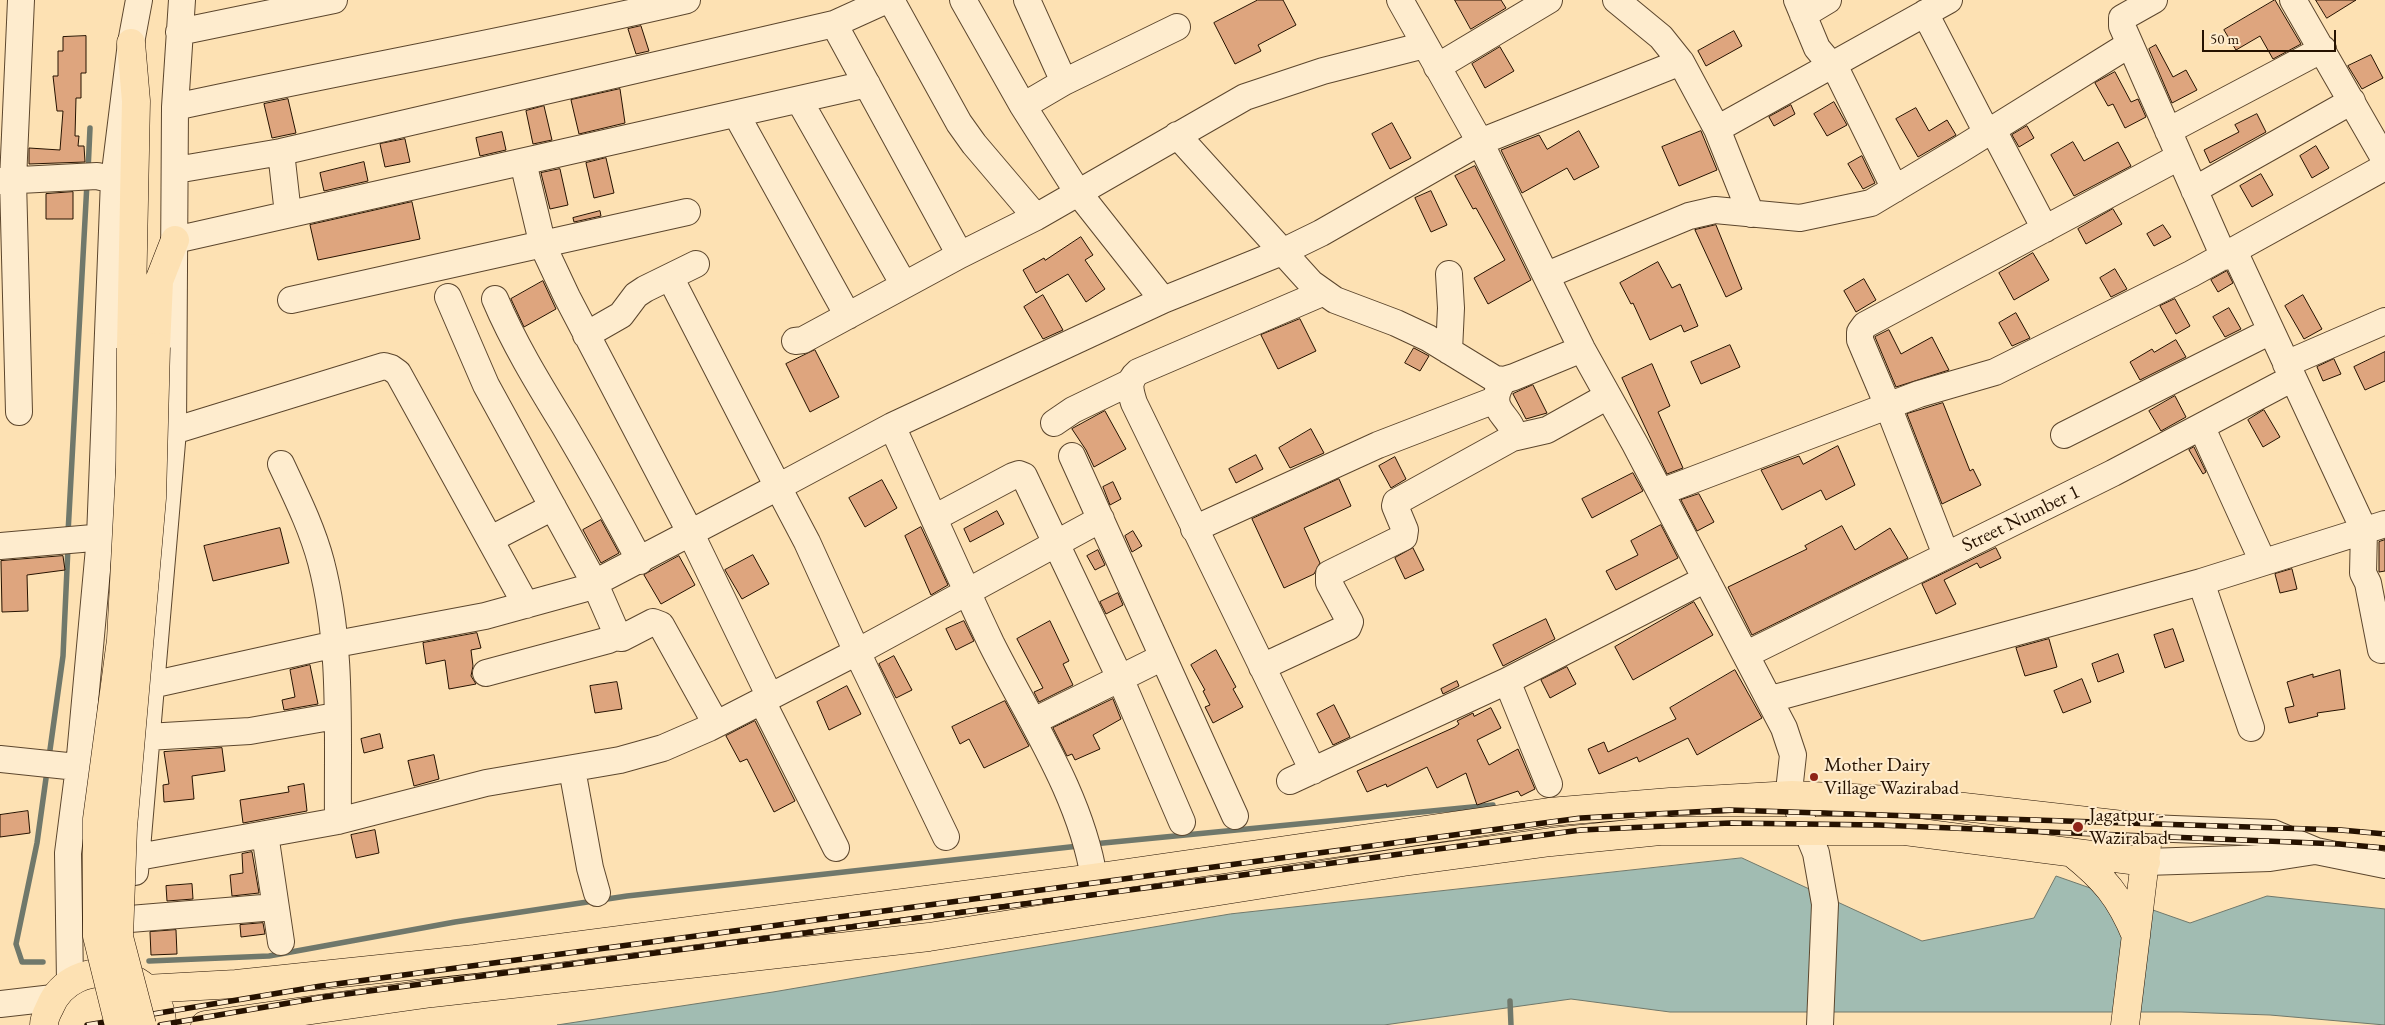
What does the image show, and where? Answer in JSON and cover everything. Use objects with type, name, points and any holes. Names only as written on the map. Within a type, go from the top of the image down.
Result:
[{"type":"main road","points":[[131,43],[136,101],[143,348],[152,498],[123,827],[119,937],[142,1025]]},
{"type":"main road","points":[[118,1025],[98,936],[97,819],[121,640],[130,468],[143,348],[159,281],[175,240]]},
{"type":"main road","points":[[141,985],[236,984],[475,959],[1089,857],[1549,812],[1670,802],[1792,795],[1911,800],[2149,828],[2125,1025]]},
{"type":"main road","points":[[205,1025],[432,992],[929,937],[1393,864],[1551,842],[1660,831],[1904,830],[2146,862]]},
{"type":"main road","points":[[2071,852],[2090,867],[2113,890],[2135,949]]},
{"type":"main road","points":[[49,1010],[91,972],[115,972],[141,985],[153,997],[162,1018],[162,1025]]},
{"type":"street","points":[[19,412],[7,181],[21,0]]},
{"type":"street","points":[[0,1004],[49,1010],[68,853],[96,178],[131,43],[139,0]]},
{"type":"street","points":[[141,985],[129,906],[138,857],[173,431],[175,107],[178,32],[182,0]]},
{"type":"street","points":[[178,32],[334,0]]},
{"type":"street","points":[[175,107],[566,27],[686,0]]},
{"type":"street","points":[[963,0],[1023,106],[1077,191],[1163,300]]},
{"type":"street","points":[[1028,0],[1064,82]]},
{"type":"street","points":[[1400,0],[1480,142],[1582,348],[1771,699],[1790,743],[1793,755],[1790,782],[1792,795],[1816,853],[1826,904],[1820,1025]]},
{"type":"street","points":[[795,341],[802,340],[960,255],[1036,217],[1077,191],[1245,97],[1284,82],[1431,56],[1549,0]]},
{"type":"street","points":[[1616,0],[1661,37],[1681,62],[1717,129],[1751,214]]},
{"type":"street","points":[[1828,0],[1800,7],[1817,48],[1833,66],[1895,189]]},
{"type":"street","points":[[1717,129],[1949,0]]},
{"type":"street","points":[[2154,0],[2122,18],[2122,26],[2194,190],[2374,527],[2363,573],[2368,582],[2381,650]]},
{"type":"street","points":[[2293,0],[2323,49],[2385,160]]},
{"type":"street","points":[[176,170],[281,152],[834,24],[893,1],[959,123],[974,144],[1036,217]]},
{"type":"street","points":[[1925,13],[2045,229]]},
{"type":"street","points":[[834,24],[960,255]]},
{"type":"street","points":[[1023,106],[1064,82],[1177,27]]},
{"type":"street","points":[[1547,275],[1689,216],[1715,210],[1800,218],[1871,203],[1990,132],[2130,44]]},
{"type":"street","points":[[2168,131],[2323,49]]},
{"type":"street","points":[[151,685],[336,644],[485,616],[595,584],[892,426],[1163,300],[1282,252],[1321,233],[1480,142],[1681,62]]},
{"type":"street","points":[[175,240],[867,84]]},
{"type":"street","points":[[799,100],[904,285]]},
{"type":"street","points":[[2194,190],[2352,101]]},
{"type":"street","points":[[736,114],[848,316]]},
{"type":"street","points":[[1177,135],[1282,252],[1322,293],[1335,300],[1413,330],[1489,376],[1500,390],[1512,438]]},
{"type":"street","points":[[281,152],[288,214]]},
{"type":"street","points":[[1946,555],[1860,340],[1860,332],[1866,325],[2179,157]]},
{"type":"street","points":[[523,162],[543,246],[586,335],[690,532],[836,848]]},
{"type":"street","points":[[1661,492],[1919,394],[1995,372],[2229,254],[2385,168]]},
{"type":"street","points":[[7,181],[96,178]]},
{"type":"street","points":[[290,300],[543,246],[687,212]]},
{"type":"street","points":[[586,335],[621,315],[640,292],[696,264]]},
{"type":"street","points":[[1449,274],[1451,308],[1449,351]]},
{"type":"street","points":[[670,277],[807,542],[857,652],[946,837]]},
{"type":"street","points":[[1313,771],[1134,403],[1130,383],[1131,377],[1138,372],[1322,293]]},
{"type":"street","points":[[448,297],[486,385],[595,584],[616,627],[614,637]]},
{"type":"street","points":[[496,299],[504,322],[602,490],[640,561]]},
{"type":"street","name":"Street Number 1","points":[[1747,654],[2202,428],[2290,371],[2385,321]]},
{"type":"street","points":[[2064,434],[2271,331]]},
{"type":"street","points":[[1194,529],[1500,390],[1582,348]]},
{"type":"street","points":[[173,431],[384,366],[391,368],[398,373],[526,604]]},
{"type":"street","points":[[1054,424],[1073,410],[1130,383]]},
{"type":"street","points":[[1262,667],[1348,627],[1350,622],[1329,583],[1329,574],[1404,537],[1405,530],[1395,506],[1396,502],[1512,438],[1547,430],[1608,396]]},
{"type":"street","points":[[892,426],[992,644],[1034,721],[1089,857]]},
{"type":"street","points":[[2202,428],[2263,562]]},
{"type":"street","points":[[1072,456],[1235,816]]},
{"type":"street","points":[[281,464],[316,542],[322,564],[336,644],[338,821]]},
{"type":"street","points":[[934,518],[1019,474],[1028,482],[1120,678],[1182,822]]},
{"type":"street","points":[[491,539],[552,506]]},
{"type":"street","points":[[138,857],[338,821],[486,783],[620,760],[663,748],[716,724],[857,652],[1101,519]]},
{"type":"street","points":[[1771,699],[2201,582],[2374,527]]},
{"type":"street","points":[[0,546],[81,538],[163,536]]},
{"type":"street","points":[[1290,781],[1507,681],[1706,579]]},
{"type":"street","points":[[2201,582],[2251,728]]},
{"type":"street","points":[[486,673],[614,637],[622,638],[653,622],[661,625],[716,724]]},
{"type":"street","points":[[1034,721],[1163,657]]},
{"type":"street","points":[[1507,681],[1550,784]]},
{"type":"street","points":[[147,737],[250,731],[336,716]]},
{"type":"street","points":[[0,759],[144,775]]},
{"type":"street","points":[[572,769],[590,868],[597,893]]},
{"type":"street","points":[[2149,828],[2272,833],[2316,851],[2385,865]]},
{"type":"street","points":[[265,834],[280,942]]},
{"type":"street","points":[[2146,862],[2270,858],[2316,851]]},
{"type":"street","points":[[130,919],[276,907]]},
{"type":"shaded area","points":[[1742,858],[1922,941],[2034,918],[2056,876],[2190,923],[2267,896],[2385,909],[2385,1025],[2270,1015],[2181,1012],[1670,1012],[1571,999],[1384,1025],[557,1025],[773,992],[1230,914]]},
{"type":"building","points":[[1258,0],[1283,0],[1296,25],[1258,45],[1261,51],[1235,64],[1214,23]]},
{"type":"building","points":[[1455,0],[1501,0],[1506,8],[1471,29]]},
{"type":"building","points":[[2275,0],[2301,44],[2273,59],[2260,36],[2236,50],[2224,30]]},
{"type":"building","points":[[2316,0],[2356,0],[2327,18]]},
{"type":"building","points":[[641,26],[649,51],[636,54],[628,29]]},
{"type":"building","points":[[1734,31],[1742,46],[1706,66],[1698,51]]},
{"type":"building","points":[[86,36],[86,73],[81,73],[81,98],[76,98],[75,136],[79,136],[78,146],[84,146],[85,162],[29,164],[29,148],[60,150],[63,111],[57,111],[53,76],[58,76],[58,51],[63,51],[63,37]]},
{"type":"building","points":[[2156,45],[2173,77],[2186,70],[2197,90],[2172,103],[2149,49]]},
{"type":"building","points":[[1500,47],[1514,71],[1485,88],[1472,64]]},
{"type":"building","points":[[2371,55],[2383,78],[2362,89],[2348,66]]},
{"type":"building","points":[[2115,72],[2131,102],[2138,99],[2146,117],[2125,128],[2113,104],[2108,106],[2095,83]]},
{"type":"building","points":[[620,89],[625,123],[579,134],[571,100]]},
{"type":"building","points":[[288,99],[296,133],[272,138],[264,104]]},
{"type":"building","points":[[1834,102],[1847,125],[1827,136],[1814,114]]},
{"type":"building","points":[[1791,105],[1795,114],[1774,126],[1769,117]]},
{"type":"building","points":[[544,106],[552,140],[533,144],[526,111]]},
{"type":"building","points":[[1916,108],[1929,131],[1947,120],[1956,135],[1918,157],[1896,119]]},
{"type":"building","points":[[2257,114],[2266,132],[2210,163],[2204,150],[2239,132],[2235,125]]},
{"type":"building","points":[[1392,123],[1411,158],[1390,169],[1372,134]]},
{"type":"building","points":[[2027,126],[2034,138],[2019,147],[2012,135]]},
{"type":"building","points":[[1579,131],[1599,167],[1574,180],[1567,168],[1522,193],[1501,150],[1539,135],[1547,149]]},
{"type":"building","points":[[1701,131],[1717,170],[1679,186],[1662,147]]},
{"type":"building","points":[[502,132],[506,150],[480,156],[476,138]]},
{"type":"building","points":[[405,139],[410,162],[385,167],[380,144]]},
{"type":"building","points":[[2073,142],[2084,161],[2118,142],[2131,166],[2074,196],[2051,155]]},
{"type":"building","points":[[2316,146],[2329,168],[2312,178],[2300,156]]},
{"type":"building","points":[[1862,156],[1875,183],[1863,189],[1848,164]]},
{"type":"building","points":[[606,158],[614,193],[594,198],[586,163]]},
{"type":"building","points":[[364,162],[368,181],[324,191],[320,173]]},
{"type":"building","points":[[1475,166],[1531,280],[1488,304],[1474,278],[1505,260],[1476,208],[1473,209],[1455,176]]},
{"type":"building","points":[[560,169],[568,205],[550,209],[541,173]]},
{"type":"building","points":[[2261,174],[2273,195],[2252,207],[2240,186]]},
{"type":"building","points":[[1431,191],[1447,225],[1431,232],[1415,198]]},
{"type":"building","points":[[73,192],[73,219],[46,219],[46,194]]},
{"type":"building","points":[[412,202],[420,239],[318,260],[310,225]]},
{"type":"building","points":[[2113,209],[2122,224],[2086,244],[2078,229]]},
{"type":"building","points":[[600,211],[601,216],[574,222],[573,218]]},
{"type":"building","points":[[1716,225],[1742,289],[1726,297],[1695,230]]},
{"type":"building","points":[[2163,225],[2171,237],[2154,246],[2147,234]]},
{"type":"building","points":[[1081,237],[1093,255],[1085,260],[1105,289],[1086,302],[1068,274],[1036,293],[1023,270],[1044,258],[1045,260]]},
{"type":"building","points":[[2033,253],[2049,280],[2014,300],[1999,273]]},
{"type":"building","points":[[1658,262],[1672,288],[1680,284],[1698,326],[1684,332],[1681,325],[1650,340],[1633,303],[1631,304],[1620,283]]},
{"type":"building","points":[[2115,269],[2127,289],[2111,297],[2100,278]]},
{"type":"building","points":[[2227,271],[2233,283],[2218,292],[2211,280]]},
{"type":"building","points":[[1864,279],[1876,300],[1856,312],[1844,291]]},
{"type":"building","points":[[543,281],[556,309],[524,327],[511,299]]},
{"type":"building","points":[[1043,295],[1063,330],[1043,339],[1024,307]]},
{"type":"building","points":[[2303,295],[2322,329],[2304,339],[2285,306]]},
{"type":"building","points":[[2175,299],[2190,326],[2176,334],[2160,306]]},
{"type":"building","points":[[2229,308],[2241,329],[2225,337],[2213,317]]},
{"type":"building","points":[[2016,313],[2030,338],[2012,346],[1999,323]]},
{"type":"building","points":[[1300,319],[1316,351],[1278,369],[1261,335]]},
{"type":"building","points":[[1889,330],[1901,354],[1932,337],[1949,370],[1896,387],[1875,337]]},
{"type":"building","points":[[2176,340],[2186,357],[2140,380],[2130,362],[2152,349],[2154,352]]},
{"type":"building","points":[[1730,345],[1740,367],[1701,384],[1691,362]]},
{"type":"building","points":[[1414,348],[1429,356],[1420,371],[1405,363]]},
{"type":"building","points":[[815,350],[839,397],[810,412],[786,364]]},
{"type":"building","points":[[2385,352],[2385,381],[2365,390],[2354,367]]},
{"type":"building","points":[[2334,359],[2341,374],[2323,381],[2317,367]]},
{"type":"building","points":[[1652,364],[1670,406],[1658,412],[1683,468],[1667,474],[1622,378]]},
{"type":"building","points":[[1533,385],[1547,413],[1526,419],[1513,394]]},
{"type":"building","points":[[2175,396],[2186,417],[2161,431],[2149,411]]},
{"type":"building","points":[[1943,403],[1970,471],[1973,469],[1981,485],[1942,504],[1907,414]]},
{"type":"building","points":[[2264,410],[2280,437],[2263,447],[2248,420]]},
{"type":"building","points":[[1105,411],[1126,449],[1094,467],[1086,450],[1072,429]]},
{"type":"building","points":[[1311,429],[1324,453],[1290,468],[1279,448]]},
{"type":"building","points":[[1838,446],[1855,485],[1826,500],[1821,490],[1782,510],[1761,470],[1799,456],[1803,464]]},
{"type":"building","points":[[2194,447],[2206,472],[2203,474],[2189,450]]},
{"type":"building","points":[[1256,455],[1263,469],[1236,483],[1229,469]]},
{"type":"building","points":[[1395,457],[1406,479],[1391,488],[1379,466]]},
{"type":"building","points":[[1633,473],[1643,491],[1592,518],[1582,499]]},
{"type":"building","points":[[1339,479],[1351,506],[1304,528],[1320,563],[1314,574],[1284,588],[1252,519]]},
{"type":"building","points":[[882,480],[897,508],[865,527],[849,498]]},
{"type":"building","points":[[1113,482],[1121,499],[1110,505],[1103,487]]},
{"type":"building","points":[[1699,494],[1714,522],[1697,531],[1681,500]]},
{"type":"building","points":[[997,511],[1004,524],[970,542],[964,529]]},
{"type":"building","points":[[601,520],[619,553],[601,563],[583,530]]},
{"type":"building","points":[[1661,525],[1678,558],[1616,590],[1606,571],[1638,555],[1631,541]]},
{"type":"building","points":[[1842,526],[1855,550],[1890,528],[1908,558],[1752,635],[1728,587],[1807,549],[1805,546]]},
{"type":"building","points":[[921,527],[948,585],[931,595],[905,536]]},
{"type":"building","points":[[280,528],[289,563],[213,581],[204,546]]},
{"type":"building","points":[[1133,531],[1142,546],[1132,552],[1125,536]]},
{"type":"building","points":[[2385,540],[2385,571],[2379,572],[2379,542]]},
{"type":"building","points":[[1413,548],[1424,570],[1405,579],[1395,558]]},
{"type":"building","points":[[1996,548],[2001,558],[1980,568],[1977,563],[1944,580],[1956,604],[1936,614],[1922,584]]},
{"type":"building","points":[[1098,550],[1105,565],[1095,570],[1087,556]]},
{"type":"building","points":[[753,555],[769,584],[742,599],[725,570]]},
{"type":"building","points":[[63,556],[65,570],[27,575],[28,611],[2,612],[1,561]]},
{"type":"building","points":[[679,556],[695,585],[661,604],[644,575]]},
{"type":"building","points":[[2292,569],[2297,589],[2280,593],[2275,574]]},
{"type":"building","points":[[1118,593],[1123,605],[1106,614],[1100,602]]},
{"type":"building","points":[[1694,602],[1713,635],[1633,680],[1615,647]]},
{"type":"building","points":[[1546,619],[1555,639],[1503,666],[1493,645]]},
{"type":"building","points":[[964,621],[974,641],[956,650],[946,629]]},
{"type":"building","points":[[1050,621],[1069,661],[1063,664],[1073,685],[1039,702],[1034,692],[1043,688],[1017,639]]},
{"type":"building","points":[[2173,629],[2184,661],[2165,668],[2154,635]]},
{"type":"building","points":[[477,633],[481,648],[471,650],[473,666],[471,676],[476,684],[449,689],[445,660],[426,664],[423,643]]},
{"type":"building","points":[[2049,639],[2057,667],[2025,676],[2016,648]]},
{"type":"building","points":[[1216,650],[1236,687],[1233,689],[1243,707],[1213,723],[1205,707],[1210,705],[1203,691],[1205,690],[1191,665]]},
{"type":"building","points":[[2118,654],[2124,672],[2098,682],[2092,664]]},
{"type":"building","points":[[894,656],[912,690],[896,698],[879,664]]},
{"type":"building","points":[[310,665],[318,704],[284,710],[282,700],[295,697],[290,670]]},
{"type":"building","points":[[1567,667],[1576,684],[1550,698],[1541,680]]},
{"type":"building","points":[[1735,670],[1762,718],[1697,755],[1688,738],[1639,762],[1637,757],[1599,774],[1588,749],[1604,742],[1608,752],[1676,719],[1670,708]]},
{"type":"building","points":[[2340,670],[2345,709],[2317,713],[2318,716],[2289,723],[2285,708],[2294,706],[2287,682],[2313,674],[2313,677]]},
{"type":"building","points":[[2082,679],[2091,702],[2063,713],[2054,691]]},
{"type":"building","points":[[1457,681],[1459,686],[1443,694],[1441,689]]},
{"type":"building","points":[[617,682],[622,709],[595,713],[590,686]]},
{"type":"building","points":[[847,686],[861,714],[829,730],[817,702]]},
{"type":"building","points":[[1113,699],[1121,719],[1093,735],[1100,749],[1075,760],[1072,754],[1067,756],[1053,728]]},
{"type":"building","points":[[1005,701],[1029,746],[984,768],[969,739],[960,744],[952,727]]},
{"type":"building","points":[[1334,705],[1350,737],[1333,745],[1317,714]]},
{"type":"building","points":[[1491,708],[1501,728],[1477,740],[1489,765],[1518,749],[1535,789],[1521,796],[1518,791],[1477,805],[1466,773],[1437,788],[1427,767],[1387,787],[1386,784],[1367,792],[1357,771],[1455,727],[1459,724],[1457,721],[1473,713],[1474,716]]},
{"type":"building","points":[[755,721],[795,801],[774,812],[747,759],[740,762],[726,736]]},
{"type":"building","points":[[380,734],[383,748],[364,753],[361,739]]},
{"type":"building","points":[[222,748],[225,771],[192,776],[194,799],[164,802],[163,785],[169,784],[164,752]]},
{"type":"building","points":[[434,755],[439,779],[414,786],[408,761]]},
{"type":"building","points":[[304,784],[307,811],[243,823],[240,800],[289,792],[288,787]]},
{"type":"building","points":[[28,811],[30,833],[0,837],[0,815]]},
{"type":"building","points":[[375,830],[379,853],[356,858],[351,835]]},
{"type":"building","points":[[252,852],[259,893],[232,896],[230,875],[243,873],[242,854]]},
{"type":"building","points":[[192,884],[193,899],[167,901],[166,886]]},
{"type":"building","points":[[263,923],[265,934],[241,937],[240,925]]},
{"type":"building","points":[[176,930],[177,954],[151,955],[150,932]]},
{"type":"waterway","points":[[88,171],[90,128]]},
{"type":"waterway","points":[[68,533],[87,183]]},
{"type":"waterway","points":[[49,757],[63,656],[68,547]]},
{"type":"waterway","points":[[43,962],[22,962],[16,944],[37,843],[47,771]]},
{"type":"waterway","points":[[1093,844],[1493,805]]},
{"type":"waterway","points":[[149,961],[269,956],[455,922],[627,896],[1079,846]]},
{"type":"waterway","points":[[1510,1001],[1511,1025]]},
{"type":"railway","points":[[87,1025],[321,986],[1581,818],[1729,810],[2341,830],[2385,834]]},
{"type":"railway","points":[[160,1025],[324,997],[1581,830],[1730,823],[1879,825],[2339,844],[2385,848]]},
{"type":"place","name":"Mother Dairy Village Wazirabad","points":[[1814,777]]},
{"type":"place","name":"Jagatpur - Wazirabad","points":[[2078,827]]}]
